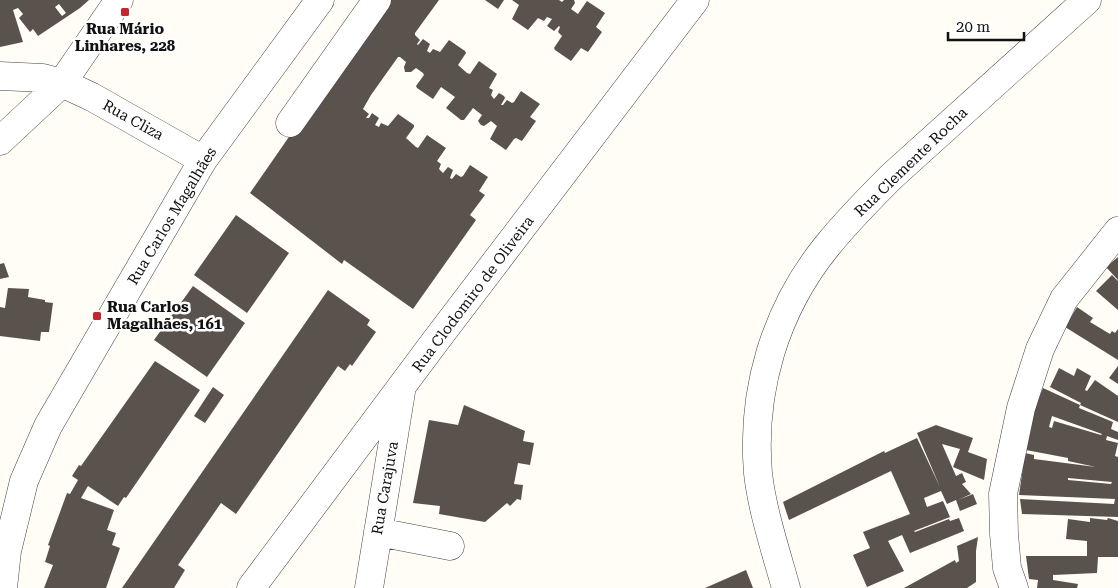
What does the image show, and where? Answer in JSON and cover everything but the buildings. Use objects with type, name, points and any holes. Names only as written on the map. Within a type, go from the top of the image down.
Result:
[{"type":"street","points":[[0,141],[62,82],[119,0]]},
{"type":"street","name":"Rua Carlos Magalhães","points":[[3,588],[7,551],[24,482],[48,426],[203,160],[320,0]]},
{"type":"street","points":[[290,123],[378,0]]},
{"type":"street","name":"Rua Clodomiro de Oliveira","points":[[251,588],[437,339],[695,0]]},
{"type":"street","name":"Rua Clemente Rocha","points":[[786,588],[762,497],[758,474],[758,427],[762,380],[776,333],[798,287],[826,246],[892,176],[1088,0]]},
{"type":"street","name":"Rua Cliza","points":[[0,76],[43,78],[62,82],[203,160]]},
{"type":"street","points":[[1014,588],[1006,568],[1003,494],[1021,408],[1040,349],[1064,299],[1118,231]]},
{"type":"street","name":"Rua Carajuva","points":[[369,588],[402,388]]},
{"type":"street","points":[[378,532],[450,546]]},
{"type":"place","name":"Rua Mário Linhares, 228","points":[[125,12]]},
{"type":"place","name":"Rua Carlos Magalhães, 161","points":[[97,316]]}]
